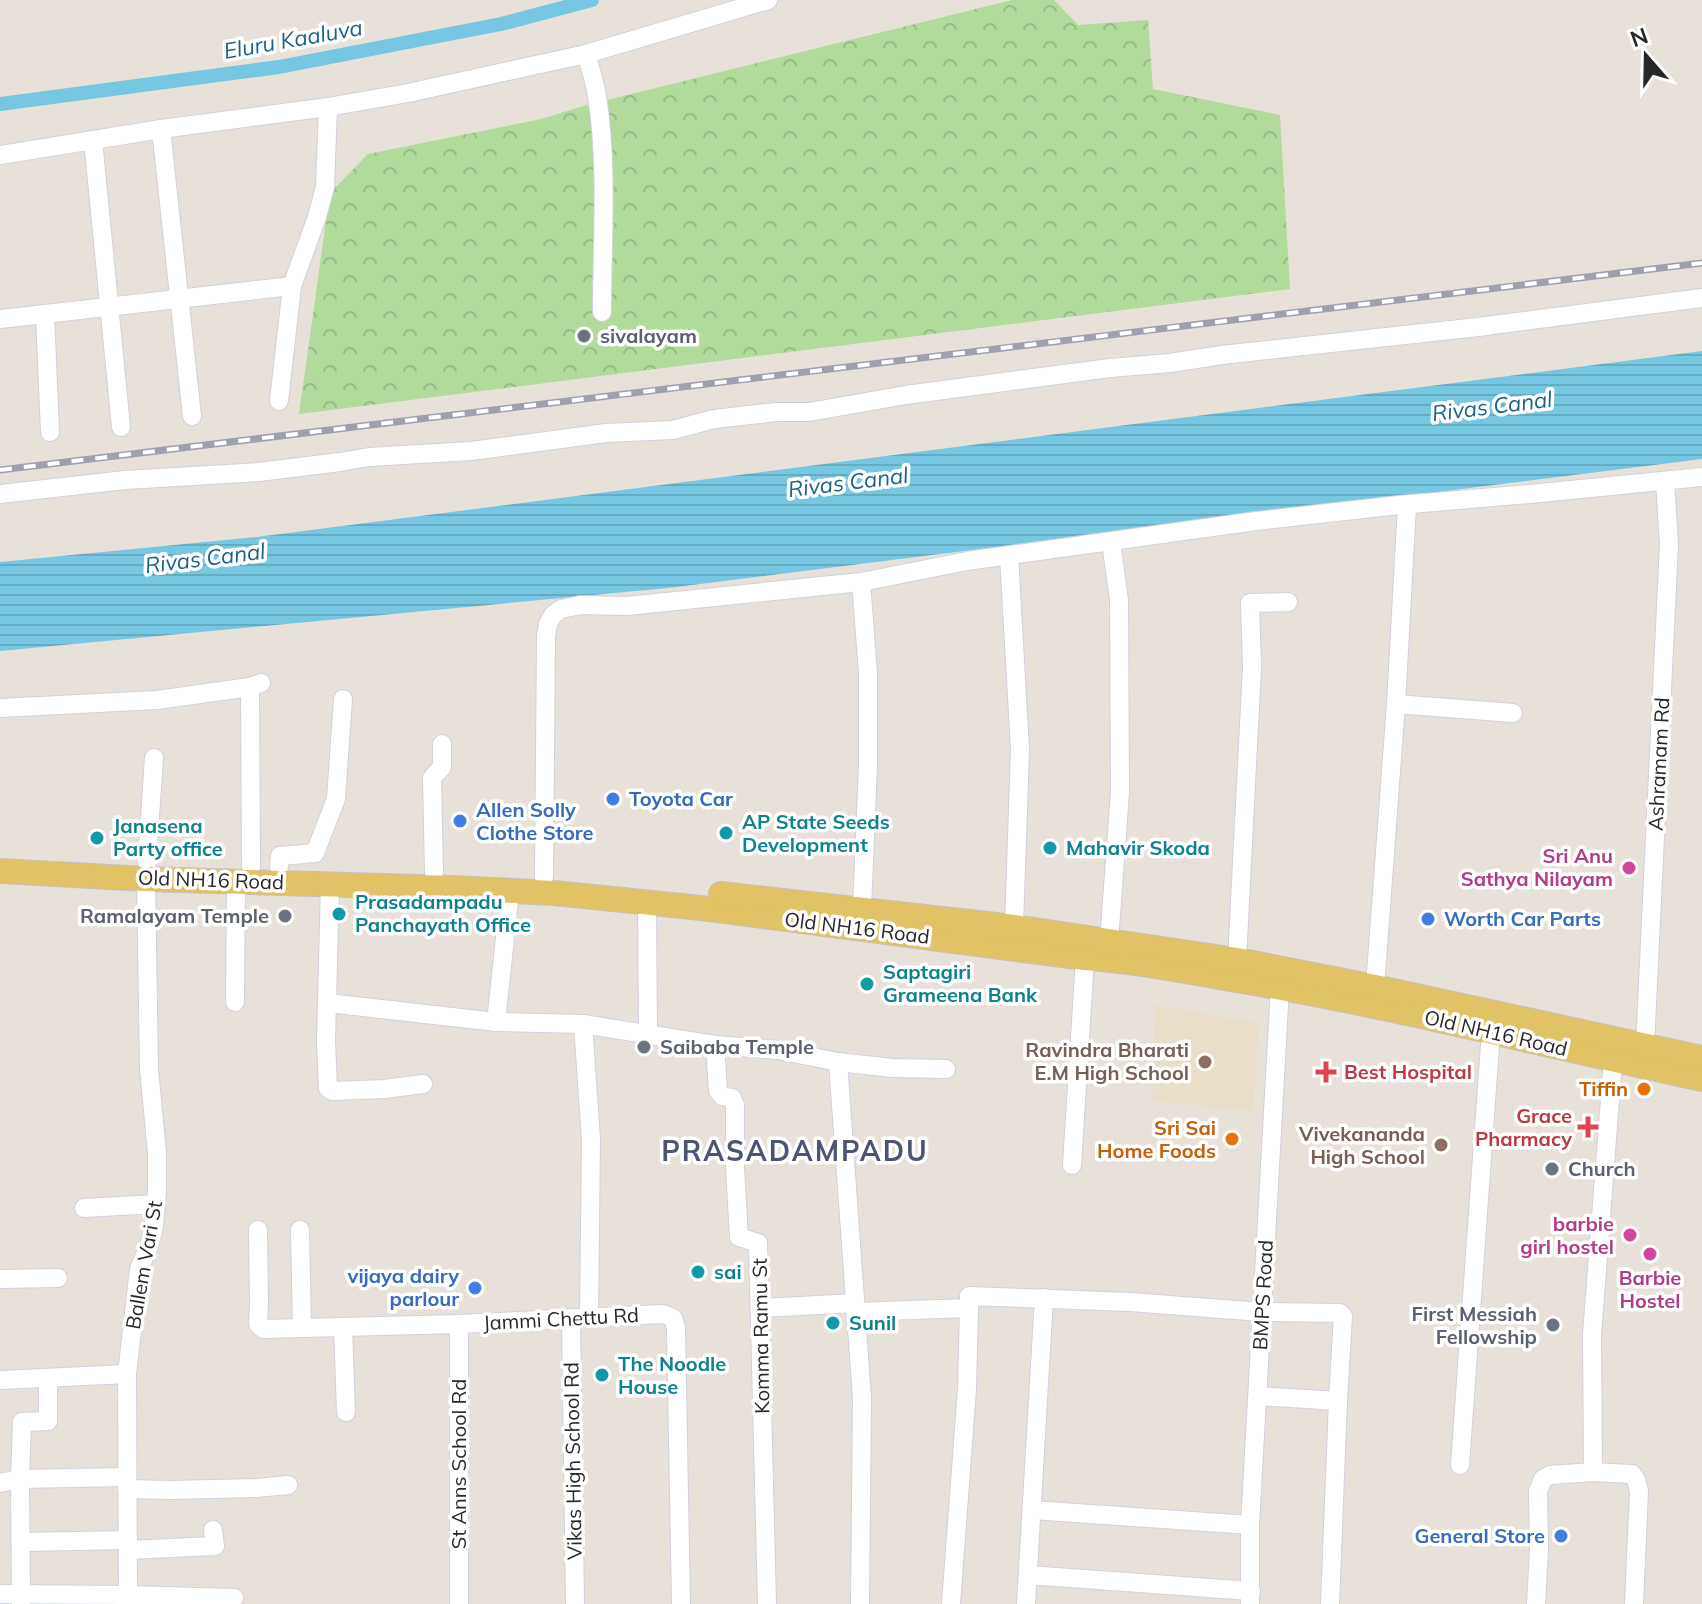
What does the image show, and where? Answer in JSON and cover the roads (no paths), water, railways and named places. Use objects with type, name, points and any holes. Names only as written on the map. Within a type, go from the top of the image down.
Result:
[{"type":"main road","name":"Old NH16 Road","points":[[0,855],[147,870]]},
{"type":"main road","name":"Old NH16 Road","points":[[244,874],[279,867],[544,877],[1014,927],[1095,947],[1116,960],[1280,987],[1702,1079]]},
{"type":"main road","name":"Old NH16 Road","points":[[0,871],[147,870],[244,874],[330,883],[510,891],[845,926],[1237,960],[1702,1058]]},
{"type":"street","points":[[0,155],[408,93],[586,54],[768,0]]},
{"type":"street","points":[[586,54],[597,93],[601,132],[602,312]]},
{"type":"street","points":[[279,401],[292,286],[325,187],[328,107]]},
{"type":"street","points":[[161,129],[192,416]]},
{"type":"street","points":[[93,140],[121,427]]},
{"type":"street","points":[[0,319],[292,286]]},
{"type":"street","points":[[0,494],[125,480],[259,472],[369,457],[471,451],[606,433],[673,430],[714,419],[776,412],[809,412],[876,399],[1096,370],[1702,298]]},
{"type":"street","points":[[45,314],[50,432]]},
{"type":"street","points":[[544,877],[546,636],[553,615],[561,609],[580,605],[627,606],[861,582],[967,561],[1256,521],[1702,477]]},
{"type":"street","name":"Ashramam Rd","points":[[1645,1046],[1669,544],[1665,481]]},
{"type":"street","points":[[1375,987],[1407,505]]},
{"type":"street","points":[[1072,1165],[1095,947],[1120,792],[1119,600],[1111,542]]},
{"type":"street","points":[[1009,556],[1020,749],[1014,927]]},
{"type":"street","points":[[861,582],[868,673],[862,909]]},
{"type":"street","points":[[1237,960],[1252,667],[1250,603],[1288,602]]},
{"type":"street","points":[[0,708],[157,700],[255,685],[235,1002]]},
{"type":"street","points":[[279,867],[280,856],[315,853],[326,826],[336,799],[343,699]]},
{"type":"street","points":[[1396,704],[1513,713]]},
{"type":"street","points":[[434,872],[432,778],[442,767],[442,744]]},
{"type":"street","name":"Ballem Vari St","points":[[128,1599],[127,1374],[139,1269],[154,1227],[156,1204],[157,1153],[149,1069],[147,870],[154,758]]},
{"type":"street","points":[[330,883],[328,1088],[332,1091],[365,1090],[423,1084]]},
{"type":"street","points":[[496,1022],[510,891]]},
{"type":"street","points":[[647,903],[648,1034]]},
{"type":"street","name":"BMPS Road","points":[[1250,1598],[1250,1525],[1280,987]]},
{"type":"street","points":[[328,1003],[496,1022],[583,1024],[715,1045],[778,1050],[838,1062],[892,1068],[946,1069]]},
{"type":"street","name":"Vikas High School Rd","points":[[575,1604],[580,1318],[591,1140],[583,1024]]},
{"type":"street","points":[[1460,1465],[1491,1031]]},
{"type":"street","name":"Komma Ramu St","points":[[715,1045],[718,1091],[722,1096],[732,1098],[735,1105],[739,1237],[758,1243],[767,1604]]},
{"type":"street","points":[[1593,1472],[1592,1335],[1613,1060]]},
{"type":"street","points":[[838,1062],[862,1398],[860,1604]]},
{"type":"street","points":[[84,1208],[156,1204]]},
{"type":"street","name":"Jammi Chettu Rd","points":[[258,1230],[258,1324],[263,1329],[663,1314],[673,1318],[676,1328],[681,1604]]},
{"type":"street","points":[[300,1230],[302,1328]]},
{"type":"street","points":[[0,1279],[58,1278]]},
{"type":"street","points":[[951,1604],[967,1389],[969,1296],[1262,1312],[1340,1313],[1343,1316],[1330,1604]]},
{"type":"street","points":[[1026,1604],[1044,1298]]},
{"type":"street","points":[[760,1308],[969,1308]]},
{"type":"street","name":"St Anns School Rd","points":[[459,1324],[459,1604]]},
{"type":"street","points":[[343,1327],[346,1412]]},
{"type":"street","points":[[0,1380],[127,1374]]},
{"type":"street","points":[[21,1599],[22,1422],[48,1421],[48,1378]]},
{"type":"street","points":[[1258,1396],[1338,1401]]},
{"type":"street","points":[[1536,1604],[1538,1491],[1543,1479],[1550,1475],[1593,1472],[1632,1474],[1636,1480],[1639,1491],[1634,1604]]},
{"type":"street","points":[[0,1483],[20,1479],[126,1483],[170,1490],[288,1485]]},
{"type":"street","points":[[1032,1510],[1250,1525]]},
{"type":"street","points":[[21,1542],[215,1546],[213,1530]]},
{"type":"street","points":[[1028,1575],[1250,1598]]},
{"type":"street","points":[[0,1594],[21,1599],[234,1598]]},
{"type":"water","name":"Rivas Canal","points":[[1702,351],[1702,459],[668,588],[0,651],[0,562],[257,537]]},
{"type":"waterway","name":"Eluru Kaaluva","points":[[0,104],[279,67],[501,24],[592,0]]},
{"type":"railway","points":[[0,470],[1702,263]]},
{"type":"place","name":"sivalayam","points":[[584,336]]},
{"type":"place","name":"Toyota Car","points":[[613,799]]},
{"type":"place","name":"Allen Solly Clothe Store","points":[[460,821]]},
{"type":"place","name":"AP State Seeds Development","points":[[726,833]]},
{"type":"place","name":"Janasena Party office","points":[[97,838]]},
{"type":"place","name":"Mahavir Skoda","points":[[1050,848]]},
{"type":"place","name":"Sri Anu Sathya Nilayam","points":[[1629,868]]},
{"type":"place","name":"Prasadampadu Panchayath Office","points":[[339,914]]},
{"type":"place","name":"Ramalayam Temple","points":[[285,916]]},
{"type":"place","name":"Worth Car Parts","points":[[1428,919]]},
{"type":"place","name":"Saptagiri Grameena Bank","points":[[867,984]]},
{"type":"place","name":"Saibaba Temple","points":[[644,1047]]},
{"type":"place","name":"Ravindra Bharati E.M High School","points":[[1205,1062]]},
{"type":"place","name":"Best Hospital","points":[[1326,1072]]},
{"type":"place","name":"Tiffin","points":[[1644,1089]]},
{"type":"place","name":"Grace Pharmacy","points":[[1588,1127]]},
{"type":"place","name":"Sri Sai Home Foods","points":[[1232,1139]]},
{"type":"place","name":"Vivekananda High School","points":[[1441,1145]]},
{"type":"place","name":"Church","points":[[1552,1169]]},
{"type":"place","name":"barbie girl hostel","points":[[1630,1235]]},
{"type":"place","name":"Barbie Hostel","points":[[1650,1254]]},
{"type":"place","name":"sai","points":[[698,1272]]},
{"type":"place","name":"vijaya dairy parlour","points":[[475,1288]]},
{"type":"place","name":"Sunil","points":[[833,1323]]},
{"type":"place","name":"First Messiah Fellowship","points":[[1553,1325]]},
{"type":"place","name":"The Noodle House","points":[[602,1375]]},
{"type":"place","name":"General Store","points":[[1561,1536]]},
{"type":"district","name":"PRASADAMPADU","points":[[795,1151]]}]
